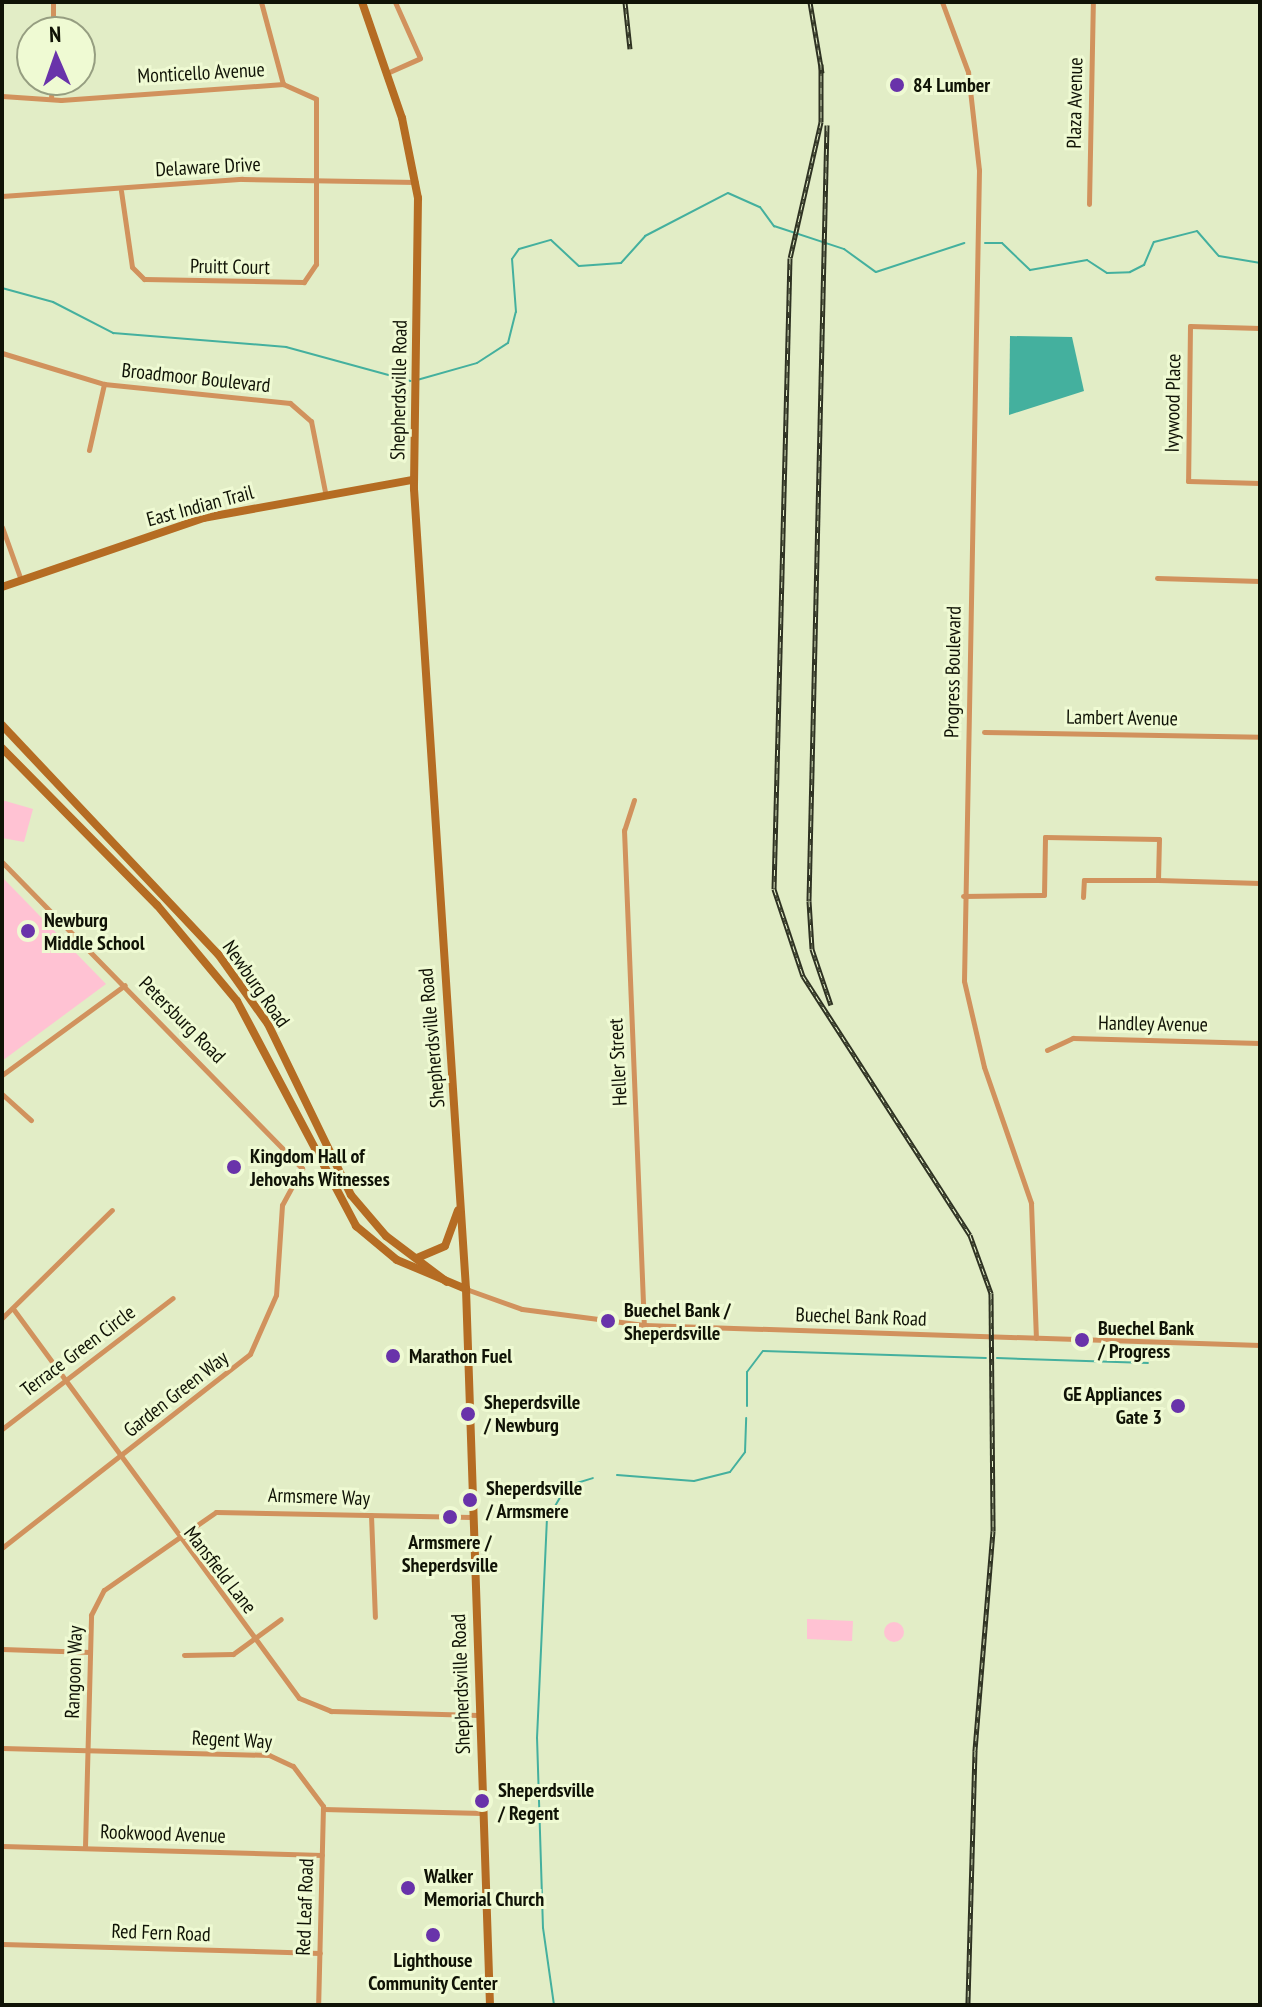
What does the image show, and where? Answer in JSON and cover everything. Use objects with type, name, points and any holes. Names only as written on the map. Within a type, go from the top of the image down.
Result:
[{"type":"main road","name":"Shepherdsville Road","points":[[362,2],[387,73],[416,182],[413,480],[466,1289],[471,1517],[490,2005]]},
{"type":"main road","name":"East Indian Trail","points":[[2,587],[203,518],[325,492],[413,480]]},
{"type":"main road","name":"Newburg Road","points":[[2,725],[223,961],[268,1024],[351,1195],[415,1258],[447,1282]]},
{"type":"main road","name":"Newburg Road","points":[[2,748],[157,905],[237,1001],[356,1226],[397,1260],[466,1289]]},
{"type":"main road","points":[[415,1258],[445,1246],[460,1201]]},
{"type":"street","points":[[261,2],[283,84]]},
{"type":"street","points":[[387,73],[420,58],[395,2]]},
{"type":"street","name":"Progress Boulevard","points":[[942,2],[968,72],[979,170],[963,896],[969,1010],[1031,1203],[1036,1338]]},
{"type":"street","name":"Plaza Avenue","points":[[1089,204],[1093,2]]},
{"type":"street","name":"Monticello Avenue","points":[[2,96],[51,99],[283,84],[305,88],[318,103],[318,181]]},
{"type":"street","name":"Delaware Drive","points":[[2,196],[318,181],[416,182]]},
{"type":"street","name":"Pruitt Court","points":[[121,191],[132,267],[144,279],[299,284],[316,264],[318,181]]},
{"type":"street","name":"Ivywood Place","points":[[1260,328],[1190,326],[1188,481],[1260,483]]},
{"type":"street","name":"Broadmoor Boulevard","points":[[2,353],[104,384],[298,406],[311,421],[325,492]]},
{"type":"street","points":[[89,450],[104,384]]},
{"type":"street","points":[[2,527],[21,580]]},
{"type":"street","points":[[1157,578],[1260,581]]},
{"type":"street","name":"Lambert Avenue","points":[[984,732],[1260,737]]},
{"type":"street","name":"Heller Street","points":[[634,800],[624,830],[644,1325]]},
{"type":"street","points":[[963,896],[1044,895],[1045,837],[1159,839],[1158,880]]},
{"type":"street","name":"Petersburg Road","points":[[2,862],[302,1168]]},
{"type":"street","points":[[1083,897],[1084,880],[1260,883]]},
{"type":"street","points":[[2,1075],[125,985]]},
{"type":"street","name":"Handley Avenue","points":[[1047,1050],[1073,1038],[1260,1043]]},
{"type":"street","points":[[2,1094],[31,1120]]},
{"type":"street","name":"Garden Green Way","points":[[2,1548],[229,1375],[256,1345],[276,1295],[282,1205],[302,1168]]},
{"type":"street","points":[[2,1318],[14,1310],[112,1210]]},
{"type":"street","name":"Buechel Bank Road","points":[[466,1289],[522,1309],[644,1325],[1260,1345]]},
{"type":"street","name":"Terrace Green Circle","points":[[2,1429],[173,1298]]},
{"type":"street","name":"Mansfield Lane","points":[[14,1310],[174,1536],[254,1640],[315,1708],[478,1715]]},
{"type":"street","name":"Armsmere Way","points":[[174,1536],[216,1512],[471,1517]]},
{"type":"street","points":[[371,1515],[375,1617]]},
{"type":"street","name":"Rangoon Way","points":[[85,1847],[90,1652],[96,1600],[174,1536]]},
{"type":"street","points":[[184,1655],[229,1656],[281,1619]]},
{"type":"street","points":[[2,1649],[90,1652]]},
{"type":"street","name":"Regent Way","points":[[2,1748],[275,1756],[298,1771],[323,1809]]},
{"type":"street","points":[[323,1809],[482,1813]]},
{"type":"street","name":"Red Leaf Road","points":[[318,2005],[323,1809]]},
{"type":"street","name":"Rookwood Avenue","points":[[2,1846],[322,1855]]},
{"type":"street","name":"Red Fern Road","points":[[2,1944],[320,1953]]},
{"type":"shaded area","points":[[2,800],[33,809],[24,842],[2,838]]},
{"type":"shaded area","name":"Newburg Middle School","points":[[2,877],[106,984],[2,1061]]},
{"type":"shaded area","points":[[807,1619],[853,1621],[852,1641],[807,1639]]},
{"type":"shaded area","points":[[894,1622],[901,1625],[904,1632],[901,1639],[894,1642],[887,1639],[884,1632],[887,1625]]},
{"type":"water","points":[[1010,336],[1072,337],[1084,391],[1009,415]]},
{"type":"waterway","points":[[417,380],[477,363],[508,343],[516,312],[512,259],[519,249],[551,240],[579,266],[621,263],[645,236],[728,193],[760,207],[774,226],[844,249],[876,272],[964,243]]},
{"type":"waterway","points":[[985,243],[1002,243],[1030,270],[1087,260],[1107,273],[1130,272],[1144,265],[1154,242],[1197,231],[1219,256],[1260,263]]},
{"type":"waterway","points":[[2,288],[53,302],[113,333],[286,347],[410,381]]},
{"type":"waterway","points":[[747,1406],[747,1372],[763,1351],[986,1358]]},
{"type":"waterway","points":[[997,1358],[1148,1363]]},
{"type":"waterway","points":[[617,1475],[694,1481],[730,1472],[745,1452],[746,1418]]},
{"type":"waterway","points":[[554,2005],[543,1928],[537,1738],[547,1520],[567,1486],[593,1478]]},
{"type":"railway","points":[[625,2],[630,49]]},
{"type":"railway","points":[[810,2],[822,73]]},
{"type":"railway","points":[[821,64],[821,122],[790,258],[774,889],[803,976],[970,1235],[991,1293],[993,1531],[975,1751],[968,2005]]},
{"type":"railway","points":[[827,125],[809,901],[812,949],[831,1005]]},
{"type":"place","name":"84 Lumber","points":[[897,85]]},
{"type":"place","name":"Newburg Middle School","points":[[28,931]]},
{"type":"place","name":"Kingdom Hall of Jehovahs Witnesses","points":[[234,1167]]},
{"type":"place","name":"Buechel Bank / Sheperdsville","points":[[608,1321]]},
{"type":"place","name":"Buechel Bank / Progress","points":[[1082,1340]]},
{"type":"place","name":"Marathon Fuel","points":[[393,1356]]},
{"type":"place","name":"GE Appliances Gate 3","points":[[1178,1406]]},
{"type":"place","name":"Sheperdsville / Newburg","points":[[468,1414]]},
{"type":"place","name":"Sheperdsville / Armsmere","points":[[470,1500]]},
{"type":"place","name":"Armsmere / Sheperdsville","points":[[450,1517]]},
{"type":"place","name":"Sheperdsville / Regent","points":[[482,1801]]},
{"type":"place","name":"Walker Memorial Church","points":[[408,1888]]},
{"type":"place","name":"Lighthouse Community Center","points":[[433,1935]]}]
